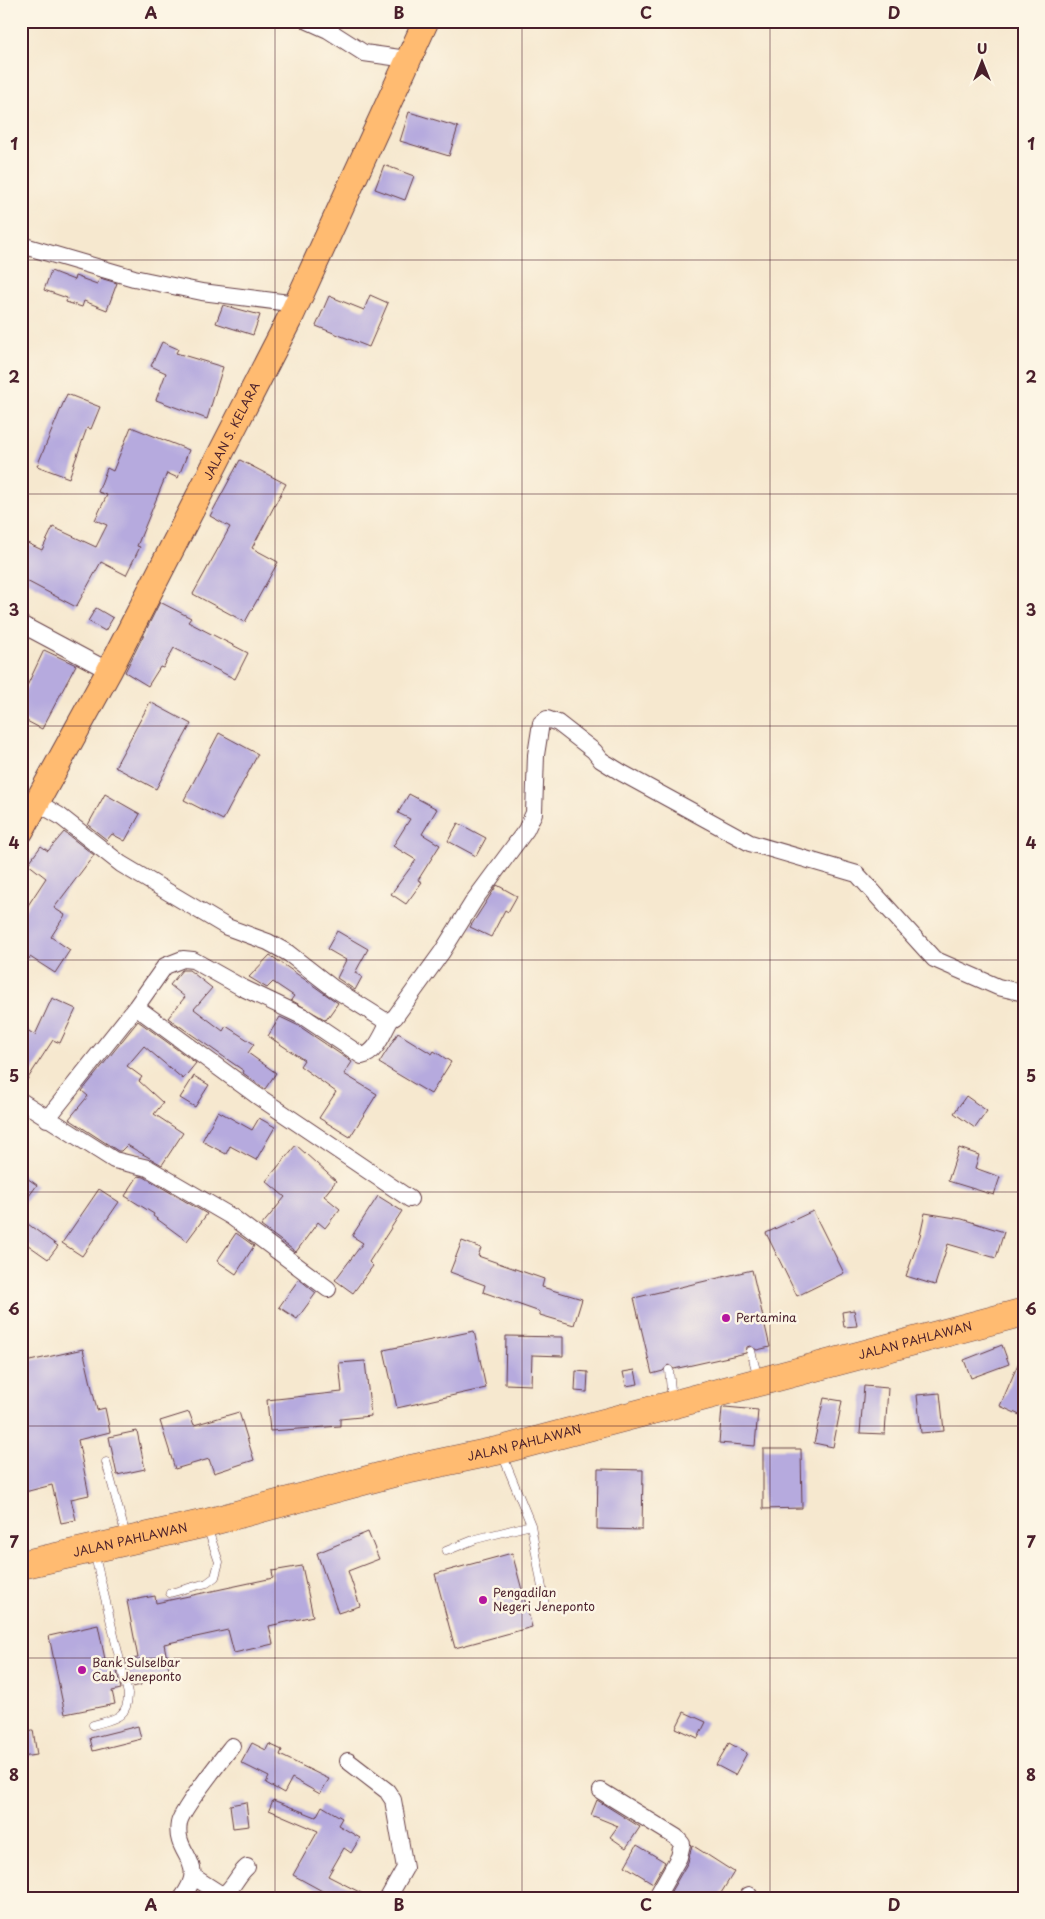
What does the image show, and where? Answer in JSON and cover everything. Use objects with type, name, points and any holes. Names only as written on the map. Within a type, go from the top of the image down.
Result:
[{"type":"highway","name":"JALAN PAHLAWAN","points":[[21,1565],[94,1550],[127,1540],[206,1523],[401,1470],[500,1450],[1024,1312]]},
{"type":"main road","name":"JALAN S. KELARA","points":[[21,831],[109,671],[297,304],[407,58],[426,21]]},
{"type":"street","points":[[308,21],[328,30],[364,53],[407,58]]},
{"type":"street","points":[[21,245],[143,280],[202,292],[297,304]]},
{"type":"street","points":[[21,624],[109,671]]},
{"type":"street","points":[[47,1118],[136,1007],[165,966],[183,959],[193,960],[241,987],[304,1017],[362,1056],[367,1055],[376,1046],[390,1021],[442,952],[474,899],[526,830],[534,813],[536,755],[539,731],[541,722],[547,719],[558,723],[594,751],[601,760],[622,773],[750,843],[857,874],[934,959],[998,986],[1024,993]]},
{"type":"street","points":[[38,803],[60,816],[122,864],[227,927],[268,942],[384,1022],[390,1021]]},
{"type":"street","points":[[136,1007],[256,1095],[410,1199]]},
{"type":"street","points":[[21,1102],[114,1160],[154,1171],[232,1217],[328,1289]]},
{"type":"street","points":[[182,1898],[194,1877],[191,1861],[179,1837],[179,1820],[232,1746]]},
{"type":"street","points":[[348,1761],[387,1791],[393,1800],[405,1868],[388,1898]]},
{"type":"street","points":[[601,1791],[676,1837],[682,1844],[679,1856],[656,1898]]},
{"type":"street","points":[[194,1877],[222,1895],[226,1893],[239,1873],[247,1868]]},
{"type":"lane","points":[[752,1351],[759,1382]]},
{"type":"lane","points":[[669,1370],[672,1404]]},
{"type":"lane","points":[[500,1450],[531,1525],[545,1604]]},
{"type":"lane","points":[[106,1462],[127,1540]]},
{"type":"lane","points":[[170,1593],[207,1583],[215,1577],[219,1562],[206,1523]]},
{"type":"lane","points":[[446,1551],[476,1539],[531,1525]]},
{"type":"lane","points":[[93,1725],[115,1719],[124,1713],[128,1706],[128,1694],[94,1550]]},
{"type":"building","points":[[409,112],[458,127],[449,156],[400,141]]},
{"type":"building","points":[[384,165],[414,176],[405,200],[375,189]]},
{"type":"building","points":[[51,271],[74,280],[75,276],[97,284],[100,278],[117,283],[107,310],[84,301],[82,307],[66,302],[67,298],[44,290]]},
{"type":"building","points":[[370,295],[388,303],[369,347],[316,326],[329,296],[364,310]]},
{"type":"building","points":[[223,305],[260,315],[253,335],[216,323]]},
{"type":"building","points":[[162,342],[178,349],[176,353],[223,367],[207,419],[156,400],[166,373],[151,366]]},
{"type":"building","points":[[67,394],[100,407],[91,429],[87,428],[69,478],[37,466]]},
{"type":"building","points":[[131,427],[189,450],[178,478],[167,473],[137,546],[140,547],[126,575],[101,562],[76,607],[21,578],[21,540],[42,550],[53,527],[96,547],[107,525],[95,520],[107,495],[98,492],[107,468],[113,471]]},
{"type":"building","points":[[240,460],[286,484],[252,548],[278,562],[245,622],[193,594],[230,527],[210,516]]},
{"type":"building","points":[[160,602],[191,618],[188,622],[248,653],[235,679],[174,648],[163,668],[160,667],[148,686],[125,672]]},
{"type":"building","points":[[96,608],[113,618],[105,631],[88,621]]},
{"type":"building","points":[[44,650],[76,665],[42,729],[21,718],[21,688],[25,690]]},
{"type":"building","points":[[150,702],[191,724],[156,789],[115,767]]},
{"type":"building","points":[[219,733],[258,754],[223,820],[184,800]]},
{"type":"building","points":[[105,794],[140,814],[125,841],[112,834],[107,840],[88,825]]},
{"type":"building","points":[[409,794],[437,809],[422,834],[440,845],[418,880],[422,882],[406,904],[391,894],[416,860],[393,846],[410,819],[398,813]]},
{"type":"building","points":[[458,823],[486,838],[476,856],[448,841]]},
{"type":"building","points":[[64,832],[94,855],[54,908],[65,915],[51,937],[70,950],[55,973],[30,957],[29,959],[21,954],[21,916],[46,878],[28,864],[41,846],[48,851]]},
{"type":"building","points":[[497,885],[517,896],[508,912],[505,910],[491,937],[470,927]]},
{"type":"building","points":[[337,931],[368,949],[355,973],[362,977],[355,990],[337,978],[346,960],[327,949]]},
{"type":"building","points":[[270,955],[338,1003],[326,1020],[291,1000],[294,996],[273,982],[267,988],[249,977]]},
{"type":"building","points":[[182,970],[189,970],[212,988],[194,1009],[223,1031],[226,1026],[254,1044],[248,1053],[276,1073],[265,1089],[243,1073],[244,1071],[168,1018],[185,997],[170,985]]},
{"type":"building","points":[[52,998],[76,1009],[60,1043],[53,1040],[21,1089],[21,1026],[35,1035]]},
{"type":"building","points":[[280,1017],[299,1026],[352,1062],[344,1074],[377,1094],[350,1137],[319,1118],[336,1092],[300,1066],[304,1060],[268,1036]]},
{"type":"building","points":[[138,1021],[196,1063],[183,1079],[144,1046],[127,1066],[142,1077],[139,1081],[163,1103],[154,1114],[183,1133],[162,1165],[127,1145],[121,1151],[118,1151],[69,1119],[88,1096],[82,1091]]},
{"type":"building","points":[[398,1033],[432,1054],[434,1051],[451,1062],[431,1094],[379,1063]]},
{"type":"building","points":[[194,1076],[209,1085],[195,1107],[180,1098]]},
{"type":"building","points":[[966,1096],[987,1111],[975,1128],[954,1113]]},
{"type":"building","points":[[218,1111],[252,1130],[259,1118],[275,1127],[256,1160],[230,1146],[226,1154],[202,1141]]},
{"type":"building","points":[[296,1145],[336,1181],[324,1196],[340,1209],[325,1228],[318,1222],[296,1252],[261,1226],[285,1197],[266,1181]]},
{"type":"building","points":[[959,1148],[979,1155],[975,1168],[1000,1177],[994,1195],[948,1181]]},
{"type":"building","points":[[21,1174],[37,1185],[21,1207]]},
{"type":"building","points":[[138,1176],[144,1177],[207,1214],[187,1241],[153,1216],[154,1214],[125,1196]]},
{"type":"building","points":[[99,1189],[119,1202],[82,1256],[62,1243]]},
{"type":"building","points":[[378,1196],[402,1211],[369,1262],[373,1266],[353,1293],[335,1280],[363,1243],[352,1236]]},
{"type":"building","points":[[813,1211],[844,1273],[797,1296],[766,1233]]},
{"type":"building","points":[[925,1213],[962,1219],[1004,1232],[996,1258],[948,1244],[935,1285],[906,1276],[920,1236]]},
{"type":"building","points":[[21,1219],[58,1246],[48,1259],[21,1240]]},
{"type":"building","points":[[236,1233],[254,1246],[236,1274],[217,1261]]},
{"type":"building","points":[[462,1241],[481,1248],[478,1256],[544,1279],[542,1287],[582,1299],[574,1325],[540,1315],[540,1312],[483,1292],[485,1285],[450,1272]]},
{"type":"building","points":[[752,1270],[770,1347],[757,1350],[750,1346],[747,1347],[746,1353],[674,1369],[668,1365],[663,1371],[652,1374],[634,1298]]},
{"type":"building","points":[[299,1279],[316,1293],[297,1319],[279,1307]]},
{"type":"building","points":[[854,1310],[857,1326],[844,1327],[842,1312]]},
{"type":"building","points":[[474,1331],[486,1388],[397,1408],[384,1350]]},
{"type":"building","points":[[506,1336],[563,1337],[563,1356],[532,1355],[531,1385],[505,1384]]},
{"type":"building","points":[[1002,1345],[1009,1364],[971,1378],[964,1360]]},
{"type":"building","points":[[83,1349],[97,1410],[105,1408],[110,1432],[78,1440],[89,1495],[71,1499],[76,1520],[61,1523],[52,1485],[21,1493],[21,1363]]},
{"type":"building","points":[[1024,1350],[1024,1417],[1000,1406]]},
{"type":"building","points":[[365,1361],[371,1416],[340,1419],[340,1426],[270,1431],[267,1400],[342,1392],[339,1363]]},
{"type":"building","points":[[635,1370],[638,1384],[626,1386],[623,1372]]},
{"type":"building","points":[[576,1371],[588,1372],[587,1392],[575,1391]]},
{"type":"building","points":[[864,1386],[888,1388],[885,1434],[860,1433]]},
{"type":"building","points":[[940,1393],[944,1431],[921,1433],[917,1395]]},
{"type":"building","points":[[824,1398],[842,1401],[833,1447],[814,1443]]},
{"type":"building","points":[[722,1408],[758,1410],[755,1446],[719,1443]]},
{"type":"building","points":[[189,1412],[194,1425],[239,1412],[254,1460],[214,1473],[209,1459],[175,1469],[160,1421]]},
{"type":"building","points":[[137,1431],[145,1469],[117,1475],[109,1437]]},
{"type":"building","points":[[763,1449],[801,1449],[802,1508],[763,1509]]},
{"type":"building","points":[[598,1469],[643,1470],[642,1530],[597,1529]]},
{"type":"building","points":[[368,1532],[379,1559],[348,1571],[360,1606],[338,1613],[317,1553]]},
{"type":"building","name":"Pengadilan Negeri Jeneponto","points":[[512,1553],[532,1627],[455,1648],[435,1574]]},
{"type":"building","points":[[302,1566],[313,1616],[269,1626],[273,1644],[234,1653],[228,1630],[164,1644],[170,1673],[140,1679],[141,1685],[132,1687],[126,1660],[138,1658],[127,1601],[155,1596],[156,1603],[273,1578],[272,1571]]},
{"type":"building","name":"Bank Sulselbar Cab. Jeneponto","points":[[98,1625],[106,1664],[115,1662],[121,1689],[112,1691],[115,1704],[65,1714],[49,1636]]},
{"type":"building","points":[[684,1712],[706,1722],[698,1738],[676,1728]]},
{"type":"building","points":[[138,1726],[141,1739],[93,1751],[90,1738]]},
{"type":"building","points":[[33,1730],[37,1755],[21,1757],[21,1732]]},
{"type":"building","points":[[252,1743],[266,1750],[269,1744],[282,1750],[280,1755],[329,1779],[320,1794],[292,1778],[284,1793],[266,1783],[269,1777],[241,1763]]},
{"type":"building","points":[[729,1743],[747,1753],[735,1775],[716,1765]]},
{"type":"building","points":[[273,1800],[316,1817],[322,1806],[342,1818],[338,1825],[360,1838],[351,1853],[344,1848],[328,1876],[371,1898],[335,1898],[293,1875],[318,1831],[269,1810]]},
{"type":"building","points":[[597,1800],[640,1827],[626,1848],[610,1837],[618,1826],[591,1815]]},
{"type":"building","points":[[246,1802],[249,1826],[233,1828],[230,1805]]},
{"type":"building","points":[[637,1845],[665,1862],[653,1883],[625,1866]]},
{"type":"building","points":[[692,1845],[734,1872],[718,1898],[677,1898],[670,1893],[688,1862]]},
{"type":"place","name":"Pertamina","points":[[726,1318]]},
{"type":"place","name":"Pengadilan Negeri Jeneponto","points":[[483,1600]]},
{"type":"place","name":"Bank Sulselbar Cab. Jeneponto","points":[[82,1670]]}]
